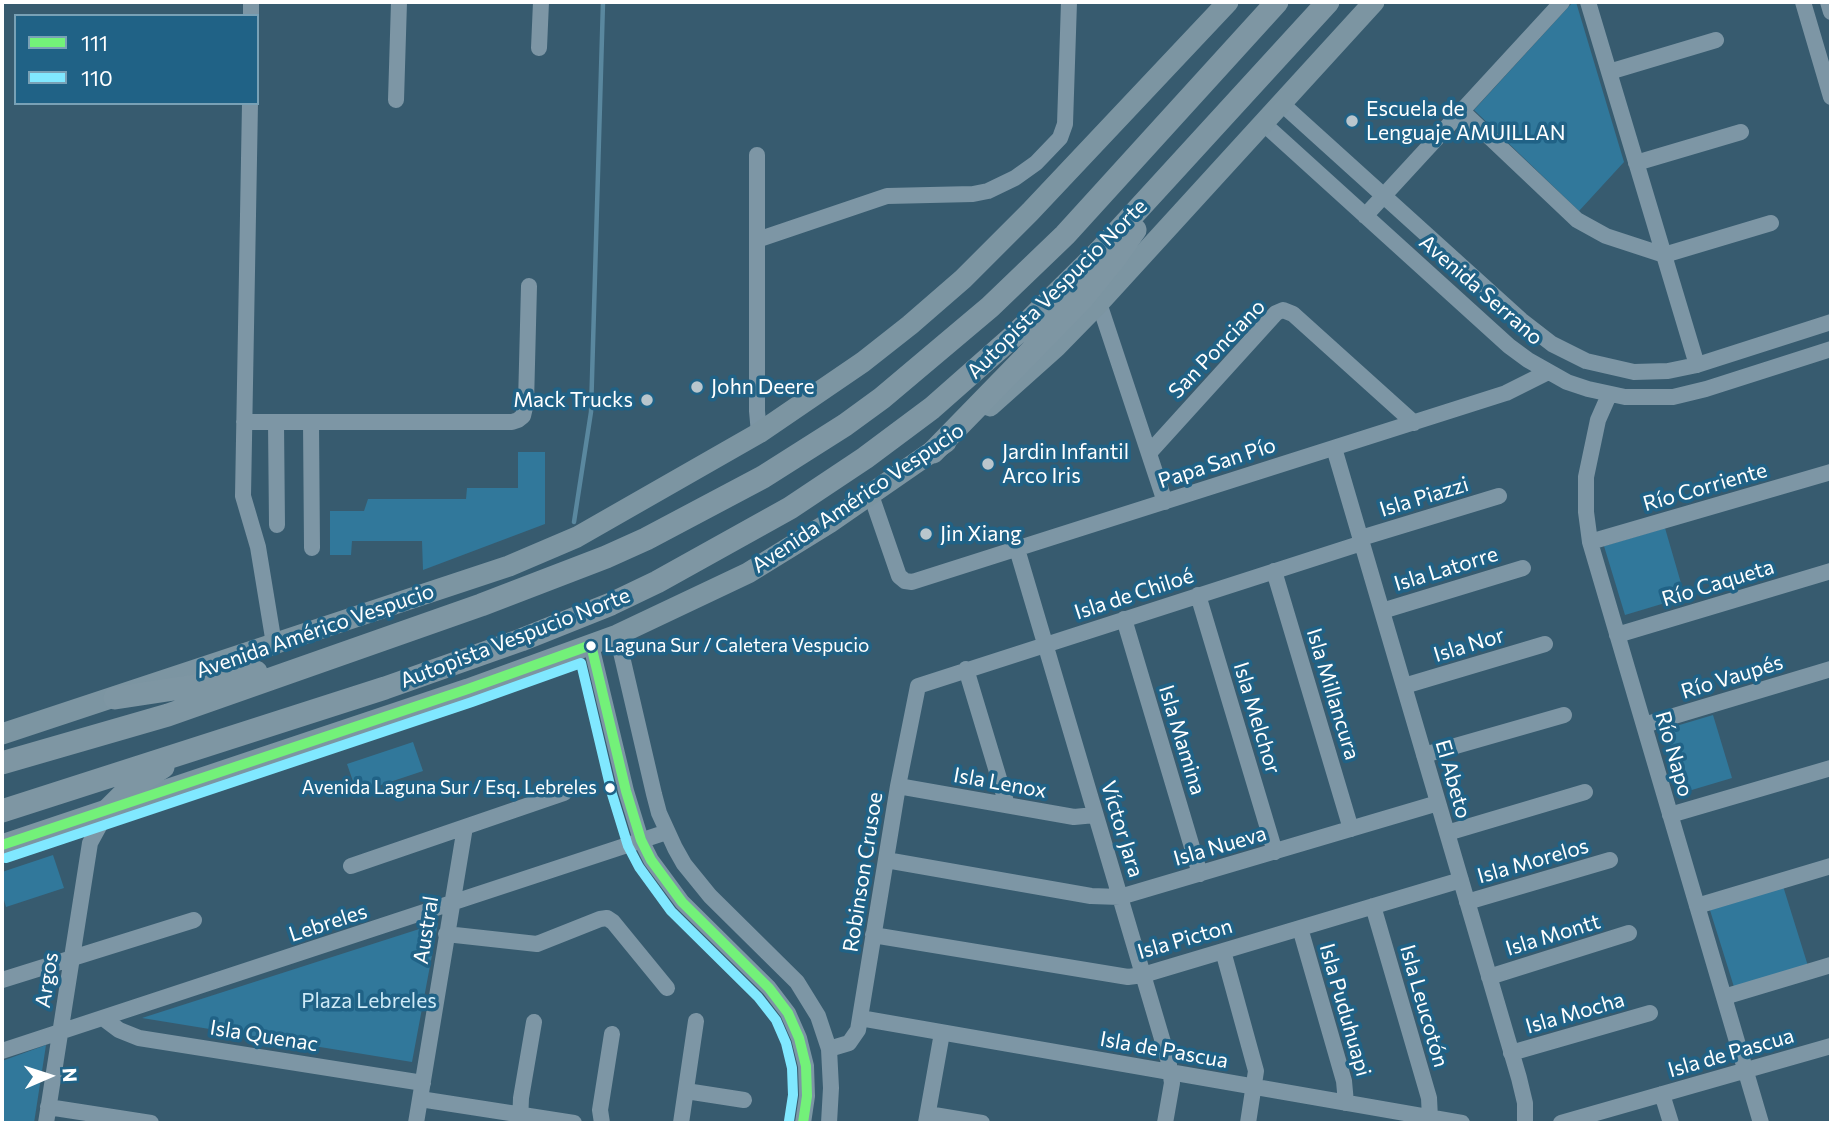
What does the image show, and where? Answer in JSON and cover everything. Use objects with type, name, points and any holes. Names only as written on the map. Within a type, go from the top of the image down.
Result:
[{"type":"highway","name":"Autopista Vespucio Norte","points":[[2,763],[126,729],[527,588],[636,544],[763,477],[845,425],[952,341],[1029,270],[1082,216],[1277,2]]},
{"type":"highway","name":"Autopista Vespucio Norte","points":[[2,811],[385,688],[567,623],[657,582],[752,531],[844,473],[957,386],[1040,311],[1328,2]]},
{"type":"highway","points":[[933,452],[1091,289],[1132,234],[1158,187]]},
{"type":"highway","points":[[115,698],[328,660]]},
{"type":"highway","points":[[108,810],[128,790],[147,777],[213,743]]},
{"type":"main road","name":"Avenida Américo Vespucio","points":[[2,845],[468,689],[591,645],[748,573],[933,452],[1026,376],[1100,303],[1374,2]]},
{"type":"main road","name":"Avenida Américo Vespucio","points":[[2,734],[509,566],[564,543],[760,433],[863,362],[963,279],[1030,212],[1221,5]]},
{"type":"street","points":[[397,100],[399,2]]},
{"type":"street","points":[[539,48],[541,2]]},
{"type":"street","points":[[757,240],[887,196],[973,194],[988,191],[1015,178],[1036,163],[1060,138],[1065,124],[1069,2]]},
{"type":"street","points":[[1365,216],[1562,2]]},
{"type":"street","points":[[1588,2],[1697,365]]},
{"type":"street","points":[[1803,2],[1831,97]]},
{"type":"street","points":[[1828,2],[1831,12]]},
{"type":"street","points":[[1609,72],[1716,40]]},
{"type":"street","name":"Avenida Serrano","points":[[1281,103],[1521,320],[1552,344],[1602,366],[1634,372],[1668,371],[1697,365],[1831,322]]},
{"type":"street","points":[[250,105],[243,496],[258,547],[274,643]]},
{"type":"street","points":[[1462,111],[1586,226],[1664,255],[1771,223]]},
{"type":"street","name":"Avenida Serrano","points":[[1263,123],[1509,346],[1567,382],[1609,395],[1641,398],[1681,395],[1831,349]]},
{"type":"street","points":[[1636,163],[1741,132]]},
{"type":"street","points":[[757,155],[757,411],[760,433]]},
{"type":"street","points":[[244,422],[518,420],[523,416],[526,404],[529,286]]},
{"type":"street","points":[[1100,303],[1165,502]]},
{"type":"street","name":"San Ponciano","points":[[1149,453],[1276,313],[1283,310],[1293,314],[1414,423]]},
{"type":"street","name":"Papa San Pío","points":[[871,495],[900,576],[905,581],[915,582],[1506,393],[1548,372]]},
{"type":"street","name":"Río Napo","points":[[1609,395],[1598,420],[1586,477],[1586,512],[1590,542],[1761,1123]]},
{"type":"street","points":[[276,422],[277,525]]},
{"type":"street","points":[[312,422],[312,548]]},
{"type":"street","name":"El Abeto","points":[[1334,448],[1511,1053],[1525,1103],[1525,1123]]},
{"type":"street","name":"Río Corriente","points":[[1590,542],[1831,472]]},
{"type":"street","name":"Isla Piazzi","points":[[1362,540],[1499,496]]},
{"type":"street","name":"Isla de Chiloé","points":[[918,686],[1362,540]]},
{"type":"street","name":"Víctor Jara","points":[[1017,549],[1171,1073],[1165,1123]]},
{"type":"street","name":"Isla Latorre","points":[[1382,611],[1523,568]]},
{"type":"street","name":"Isla Millancura","points":[[1274,571],[1351,830]]},
{"type":"street","name":"Río Caqueta","points":[[1617,635],[1831,572]]},
{"type":"street","name":"Isla Melchor","points":[[1198,595],[1275,852]]},
{"type":"street","name":"Isla Mamina","points":[[1124,619],[1200,874]]},
{"type":"street","points":[[617,635],[654,794],[667,832],[684,864],[697,881],[797,982],[818,1016],[829,1049],[829,1123]]},
{"type":"street","name":"Isla Nor","points":[[1404,686],[1545,644]]},
{"type":"street","points":[[591,645],[626,792],[641,840],[656,867],[682,902],[769,988],[788,1013],[799,1038],[806,1066],[807,1096],[803,1123]]},
{"type":"street","points":[[966,669],[1007,805]]},
{"type":"street","name":"Río Vaupés","points":[[1644,725],[1831,669]]},
{"type":"street","name":"Robinson Crusoe","points":[[829,1049],[852,1040],[858,1030],[898,786],[918,686]]},
{"type":"street","points":[[1424,755],[1564,715]]},
{"type":"street","points":[[1670,815],[1831,768]]},
{"type":"street","name":"Isla Lenox","points":[[898,786],[1080,817],[1095,815]]},
{"type":"street","points":[[1447,833],[1585,792]]},
{"type":"street","points":[[351,866],[564,793]]},
{"type":"street","name":"Isla Nueva","points":[[886,860],[1091,897],[1120,897],[1438,803]]},
{"type":"street","name":"Argos","points":[[47,1115],[90,843],[108,810]]},
{"type":"street","points":[[71,822],[90,843]]},
{"type":"street","name":"Austral","points":[[416,1123],[465,827]]},
{"type":"street","name":"Lebreles","points":[[2,1051],[667,832]]},
{"type":"street","name":"Isla Morelos","points":[[1467,902],[1610,860]]},
{"type":"street","points":[[1697,906],[1831,866]]},
{"type":"street","name":"Isla Picton","points":[[873,935],[1115,976],[1143,975],[1461,880]]},
{"type":"street","name":"Isla Leucotón","points":[[1373,906],[1429,1098],[1430,1118]]},
{"type":"street","points":[[446,934],[537,944],[607,918],[667,988]]},
{"type":"street","points":[[2,980],[194,920]]},
{"type":"street","name":"Isla Puduhuapi","points":[[1300,928],[1344,1081],[1346,1103]]},
{"type":"street","name":"Isla Montt","points":[[1489,977],[1629,933]]},
{"type":"street","points":[[1223,951],[1254,1059],[1255,1087],[1248,1123]]},
{"type":"street","points":[[1724,997],[1831,965]]},
{"type":"street","name":"Isla Mocha","points":[[1511,1053],[1650,1013]]},
{"type":"street","name":"Isla Quenac","points":[[103,1018],[119,1030],[139,1038],[422,1091],[521,1119],[574,1123]]},
{"type":"street","name":"Isla de Pascua","points":[[860,1018],[1462,1123]]},
{"type":"street","points":[[681,1123],[696,1021]]},
{"type":"street","points":[[521,1119],[521,1098],[534,1023]]},
{"type":"street","points":[[942,1033],[927,1119],[982,1123]]},
{"type":"street","points":[[602,1123],[600,1110],[612,1034]]},
{"type":"street","name":"Isla de Pascua","points":[[1561,1123],[1593,1119],[1662,1094],[1831,1046]]},
{"type":"street","points":[[686,1091],[744,1100]]},
{"type":"street","points":[[1662,1094],[1671,1123]]},
{"type":"street","points":[[47,1115],[151,1123]]},
{"type":"green space","points":[[1573,2],[1576,2],[1624,162],[1579,211],[1474,110]]},
{"type":"green space","points":[[518,452],[545,452],[545,524],[423,570],[422,541],[352,541],[351,555],[330,555],[330,511],[364,511],[368,499],[466,499],[467,488],[518,488]]},
{"type":"green space","points":[[1665,528],[1685,597],[1625,615],[1604,546]]},
{"type":"green space","points":[[1713,715],[1732,778],[1685,792],[1666,729]]},
{"type":"green space","points":[[413,742],[423,771],[357,793],[347,764]]},
{"type":"green space","points":[[53,855],[64,888],[6,907],[2,893],[2,872]]},
{"type":"green space","points":[[1783,886],[1808,966],[1734,987],[1709,907]]},
{"type":"green space","name":"Plaza Lebreles","points":[[438,923],[412,1062],[142,1018]]},
{"type":"green space","points":[[46,1045],[34,1123],[2,1123],[2,1061]]},
{"type":"waterway","points":[[574,522],[591,412],[603,2]]},
{"type":"transit line","name":"111","points":[[2,845],[468,689],[591,645],[626,791],[641,840],[651,860],[682,902],[769,988],[788,1013],[799,1038],[806,1066],[807,1096],[803,1123]]},
{"type":"transit line","name":"110","points":[[6,858],[581,663],[612,794],[628,846],[639,867],[671,911],[758,997],[776,1020],[786,1043],[792,1068],[793,1095],[789,1121]]},
{"type":"place","name":"Escuela de Lenguaje AMUILLAN","points":[[1352,121]]},
{"type":"place","name":"John Deere","points":[[697,387]]},
{"type":"place","name":"Mack Trucks","points":[[647,400]]},
{"type":"place","name":"Jardin Infantil Arco Iris","points":[[988,464]]},
{"type":"place","name":"Jin Xiang","points":[[926,534]]},
{"type":"place","name":"Laguna Sur / Caletera Vespucio","points":[[591,646]]},
{"type":"place","name":"Avenida Laguna Sur / Esq. Lebreles","points":[[610,788]]}]
